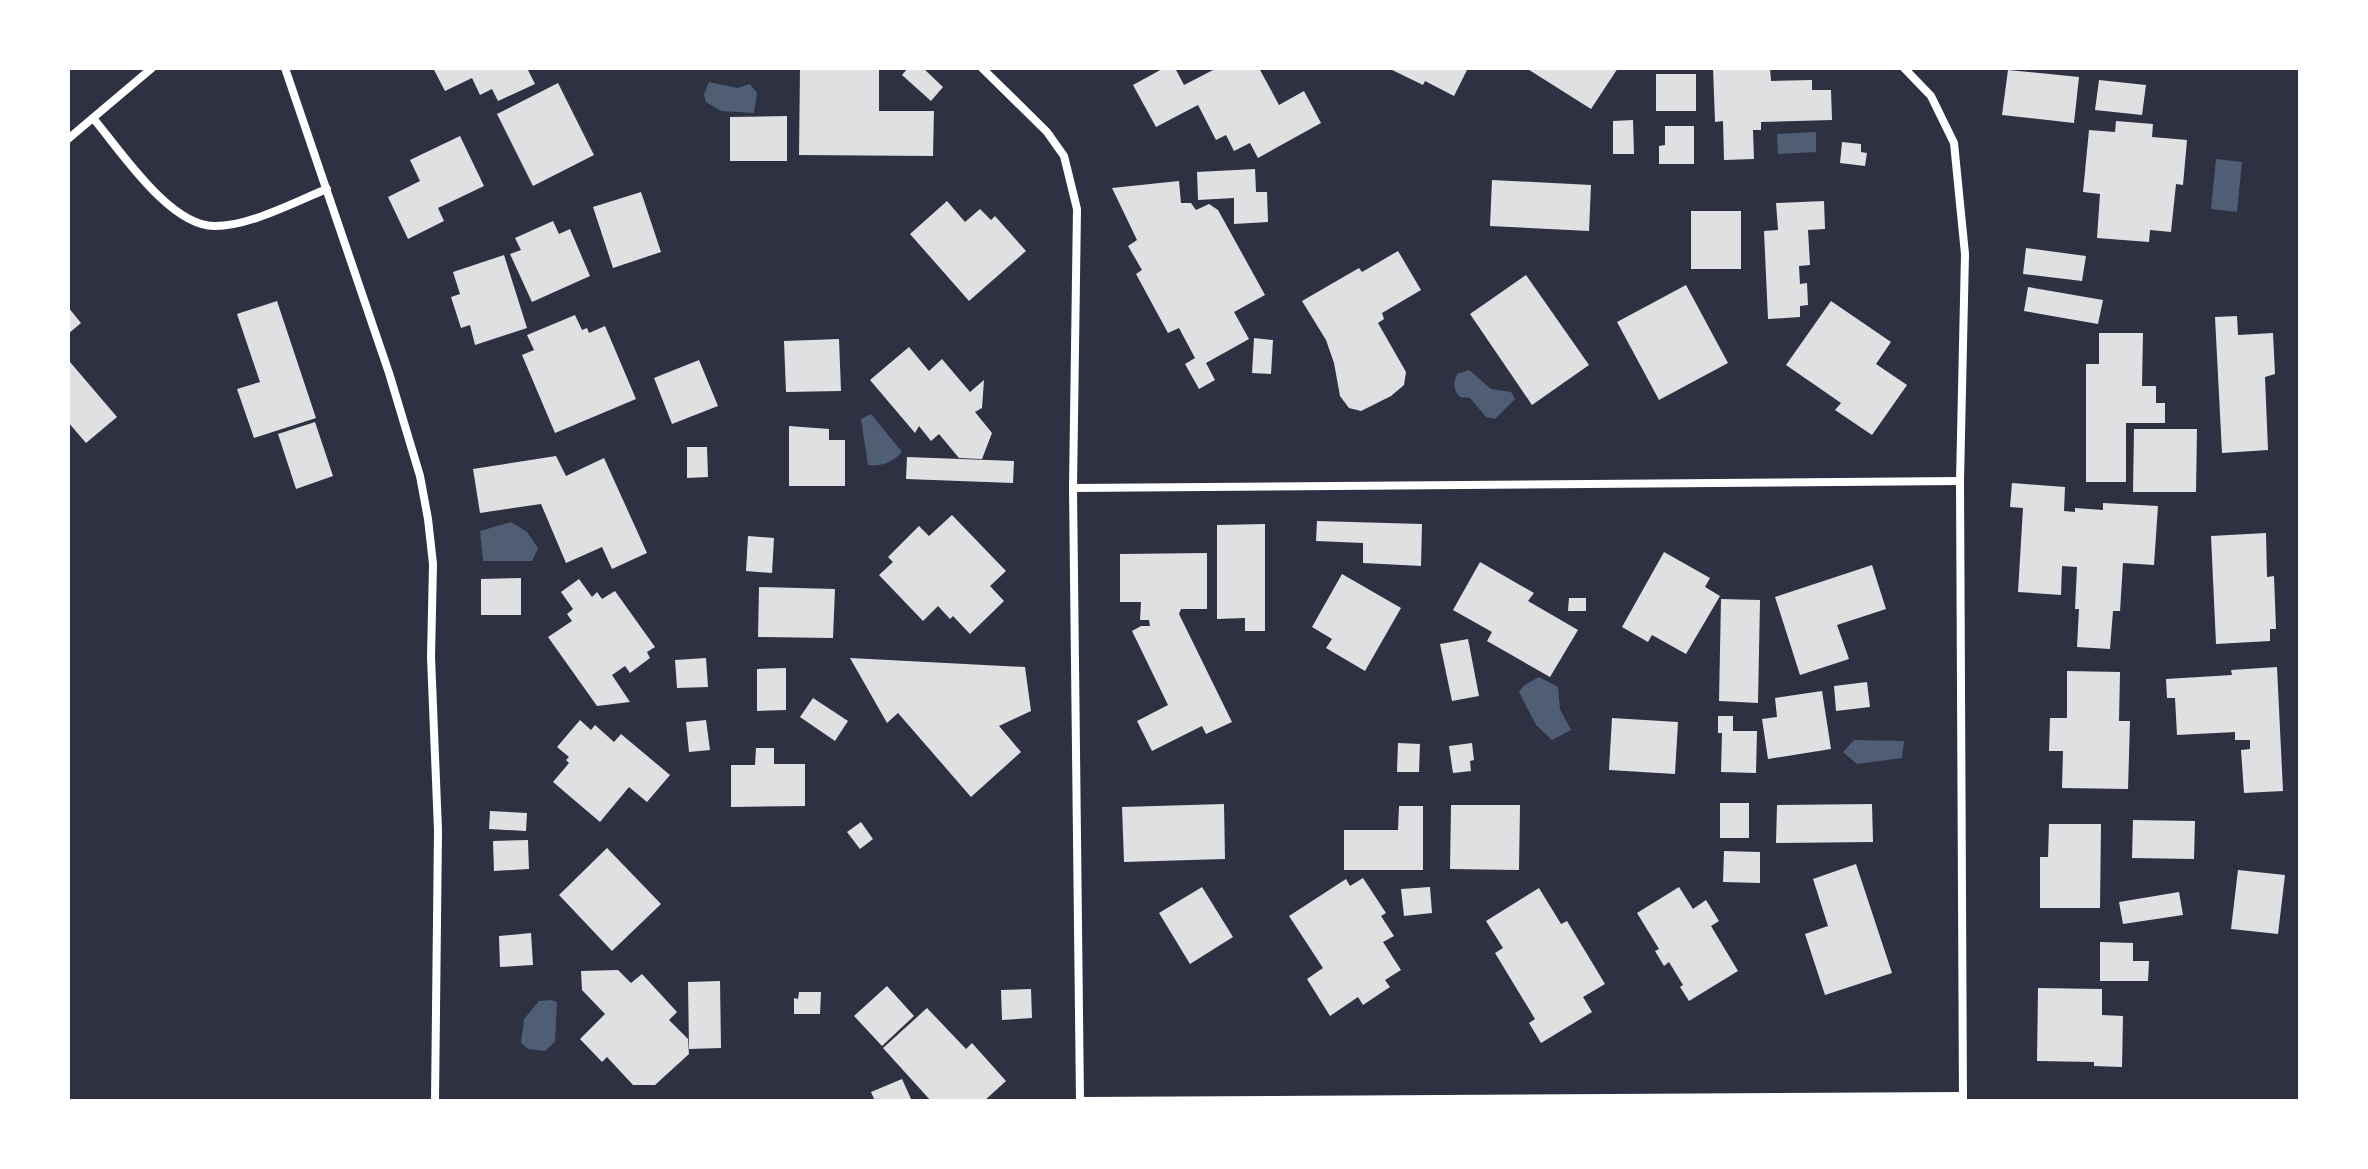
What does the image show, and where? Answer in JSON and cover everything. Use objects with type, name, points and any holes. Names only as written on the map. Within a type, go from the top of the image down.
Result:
[{"type":"street","points":[[68,139],[152,68]]},
{"type":"street","points":[[285,68],[389,373],[420,476],[428,519],[433,564],[431,657],[438,830],[435,1101]]},
{"type":"street","points":[[982,68],[1047,132],[1064,156],[1077,209],[1073,488],[1080,1101],[1963,1098],[1960,481],[1965,254],[1954,143],[1931,96],[1904,68]]},
{"type":"street","points":[[93,118],[157,193],[175,211],[194,222],[214,226],[244,221],[327,189]]},
{"type":"street","points":[[1073,488],[1960,481]]},
{"type":"water","points":[[709,82],[737,88],[750,84],[757,93],[754,113],[721,111],[706,102],[704,94]]},
{"type":"water","points":[[1816,132],[1816,152],[1778,154],[1777,134]]},
{"type":"water","points":[[2216,159],[2242,162],[2237,212],[2211,209]]},
{"type":"water","points":[[1469,370],[1491,389],[1511,392],[1515,399],[1495,419],[1486,417],[1470,398],[1460,397],[1456,391],[1454,384],[1457,374]]},
{"type":"water","points":[[871,414],[902,452],[891,461],[878,465],[868,465],[861,419]]},
{"type":"water","points":[[511,522],[527,532],[538,548],[532,561],[483,561],[480,531]]},
{"type":"water","points":[[1539,677],[1558,687],[1560,709],[1571,730],[1552,740],[1536,725],[1519,692]]},
{"type":"water","points":[[1854,740],[1904,741],[1902,758],[1857,764],[1843,752]]},
{"type":"water","points":[[539,1001],[557,1002],[555,1042],[545,1051],[528,1049],[521,1043],[524,1019]]},
{"type":"building","points":[[433,68],[527,68],[535,84],[498,101],[492,89],[480,95],[472,78],[445,91]]},
{"type":"building","points":[[800,68],[879,68],[879,111],[934,111],[933,156],[799,155]]},
{"type":"building","points":[[908,68],[923,68],[943,87],[931,101],[902,75]]},
{"type":"building","points":[[1164,68],[1175,68],[1184,85],[1217,68],[1259,68],[1279,105],[1304,91],[1321,123],[1258,158],[1250,143],[1234,151],[1226,135],[1216,140],[1198,105],[1156,127],[1133,85]]},
{"type":"building","points":[[1388,68],[1468,68],[1454,96],[1425,81],[1423,85]]},
{"type":"building","points":[[1526,68],[1618,68],[1591,109]]},
{"type":"building","points":[[1713,68],[1770,68],[1771,81],[1812,80],[1812,90],[1831,90],[1832,120],[1761,122],[1761,130],[1753,130],[1754,159],[1724,160],[1723,121],[1715,122]]},
{"type":"building","points":[[2008,70],[2079,77],[2074,123],[2002,115]]},
{"type":"building","points":[[1656,74],[1696,74],[1696,111],[1656,111]]},
{"type":"building","points":[[2099,80],[2146,85],[2142,115],[2095,110]]},
{"type":"building","points":[[558,83],[594,155],[533,186],[497,114]]},
{"type":"building","points":[[787,116],[787,161],[730,161],[730,117]]},
{"type":"building","points":[[1633,120],[1634,154],[1613,154],[1613,121]]},
{"type":"building","points":[[2116,121],[2153,124],[2152,137],[2187,140],[2183,185],[2176,184],[2171,232],[2150,230],[2149,242],[2097,238],[2100,194],[2083,192],[2089,130],[2115,132]]},
{"type":"building","points":[[1665,126],[1694,126],[1694,164],[1659,164],[1659,146],[1665,145]]},
{"type":"building","points":[[460,136],[484,186],[438,208],[444,221],[408,239],[388,197],[420,181],[410,160]]},
{"type":"building","points":[[1842,142],[1861,144],[1861,152],[1867,153],[1865,166],[1840,163]]},
{"type":"building","points":[[1255,169],[1256,192],[1267,192],[1268,222],[1234,224],[1234,198],[1198,200],[1197,172]]},
{"type":"building","points":[[1492,180],[1591,185],[1589,231],[1490,226]]},
{"type":"building","points":[[1179,181],[1181,203],[1191,203],[1196,210],[1209,204],[1218,210],[1265,295],[1234,312],[1249,339],[1206,363],[1215,380],[1199,389],[1185,364],[1195,358],[1179,328],[1168,333],[1136,274],[1142,270],[1128,246],[1137,240],[1112,188]]},
{"type":"building","points":[[641,192],[661,252],[613,268],[593,207]]},
{"type":"building","points":[[947,201],[965,222],[980,209],[991,220],[995,216],[1026,251],[969,301],[910,234]]},
{"type":"building","points":[[1824,201],[1825,229],[1808,230],[1810,265],[1799,266],[1800,284],[1807,283],[1808,305],[1800,306],[1800,317],[1768,319],[1764,231],[1778,230],[1776,203]]},
{"type":"building","points":[[1691,211],[1741,211],[1741,269],[1691,269]]},
{"type":"building","points":[[553,221],[559,234],[570,229],[590,276],[532,302],[510,254],[521,250],[515,238]]},
{"type":"building","points":[[2026,248],[2086,256],[2082,281],[2023,274]]},
{"type":"building","points":[[1398,251],[1421,290],[1382,313],[1384,319],[1378,323],[1406,372],[1404,385],[1391,396],[1361,411],[1349,408],[1340,396],[1326,340],[1302,301],[1359,268],[1362,272]]},
{"type":"building","points":[[504,255],[527,328],[475,345],[470,325],[461,328],[451,297],[460,294],[453,272]]},
{"type":"building","points":[[1526,275],[1589,365],[1532,405],[1470,314]]},
{"type":"building","points":[[1686,285],[1728,363],[1659,400],[1617,322]]},
{"type":"building","points":[[2028,287],[2103,300],[2098,324],[2024,311]]},
{"type":"building","points":[[277,301],[316,418],[254,438],[237,389],[260,382],[237,314]]},
{"type":"building","points":[[1831,301],[1891,342],[1876,364],[1907,385],[1872,435],[1835,410],[1841,403],[1786,365]]},
{"type":"building","points":[[68,307],[81,323],[68,334]]},
{"type":"building","points":[[575,315],[582,330],[587,328],[589,333],[605,326],[636,399],[555,433],[522,355],[534,350],[527,335]]},
{"type":"building","points":[[2237,316],[2238,335],[2273,333],[2275,374],[2265,377],[2268,450],[2222,453],[2215,317]]},
{"type":"building","points":[[2099,333],[2143,333],[2142,386],[2156,386],[2156,403],[2165,403],[2165,423],[2126,423],[2126,482],[2086,482],[2086,364],[2099,364]]},
{"type":"building","points":[[1254,338],[1273,340],[1271,374],[1252,373]]},
{"type":"building","points":[[839,339],[841,391],[786,392],[784,341]]},
{"type":"building","points":[[909,347],[929,371],[942,359],[970,392],[984,380],[982,408],[975,412],[992,433],[982,459],[959,458],[939,434],[931,441],[919,426],[915,433],[870,380]]},
{"type":"building","points":[[699,360],[718,406],[672,424],[654,378]]},
{"type":"building","points":[[70,362],[117,417],[86,443],[68,422]]},
{"type":"building","points":[[315,422],[333,476],[296,489],[278,434]]},
{"type":"building","points":[[789,426],[829,429],[829,440],[845,440],[845,486],[789,486]]},
{"type":"building","points":[[2134,429],[2197,429],[2196,492],[2133,492]]},
{"type":"building","points":[[687,447],[707,447],[708,477],[687,478]]},
{"type":"building","points":[[556,456],[566,476],[604,458],[647,553],[612,569],[602,547],[566,563],[541,504],[480,513],[473,469]]},
{"type":"building","points":[[907,457],[1014,461],[1013,483],[906,479]]},
{"type":"building","points":[[2012,483],[2065,487],[2064,511],[2075,512],[2075,508],[2103,510],[2103,503],[2158,506],[2154,565],[2123,563],[2120,611],[2113,611],[2110,649],[2077,647],[2077,567],[2062,566],[2061,595],[2018,592],[2023,508],[2010,507]]},
{"type":"building","points":[[952,515],[1006,571],[990,586],[1004,601],[970,634],[938,606],[923,621],[879,575],[893,562],[888,557],[919,526],[929,536]]},
{"type":"building","points":[[1317,521],[1422,524],[1421,566],[1363,563],[1363,543],[1316,541]]},
{"type":"building","points":[[1265,524],[1265,631],[1245,631],[1245,618],[1217,619],[1217,525]]},
{"type":"building","points":[[2266,533],[2267,577],[2274,576],[2276,629],[2270,629],[2270,641],[2216,644],[2211,536]]},
{"type":"building","points":[[748,536],[774,538],[772,573],[746,571]]},
{"type":"building","points":[[1664,552],[1710,578],[1705,587],[1720,596],[1686,654],[1652,635],[1648,642],[1622,627]]},
{"type":"building","points":[[1207,553],[1207,609],[1181,609],[1179,614],[1232,722],[1206,734],[1202,726],[1152,751],[1137,721],[1168,705],[1132,631],[1141,626],[1150,626],[1149,620],[1140,620],[1141,602],[1120,602],[1120,554]]},
{"type":"building","points":[[1480,562],[1534,593],[1528,601],[1578,630],[1550,677],[1487,641],[1492,632],[1453,610]]},
{"type":"building","points":[[1872,565],[1886,609],[1837,625],[1849,659],[1800,675],[1775,597]]},
{"type":"building","points":[[1342,574],[1401,608],[1365,671],[1326,648],[1332,639],[1312,627]]},
{"type":"building","points":[[521,578],[521,615],[481,615],[481,579]]},
{"type":"building","points":[[579,579],[592,597],[597,592],[602,599],[615,591],[655,647],[647,652],[650,658],[630,673],[625,666],[612,675],[630,702],[597,706],[548,637],[572,621],[567,614],[573,609],[561,592]]},
{"type":"building","points":[[759,587],[835,589],[833,638],[758,637]]},
{"type":"building","points":[[1569,598],[1586,598],[1586,611],[1568,611]]},
{"type":"building","points":[[1721,599],[1760,600],[1758,703],[1719,701]]},
{"type":"building","points":[[1468,639],[1479,696],[1452,701],[1440,644]]},
{"type":"building","points":[[706,658],[708,687],[677,688],[675,660]]},
{"type":"building","points":[[850,658],[1025,667],[1031,711],[999,726],[1021,752],[971,797],[898,713],[887,723]]},
{"type":"building","points":[[2277,667],[2283,791],[2244,793],[2241,750],[2250,749],[2250,740],[2235,740],[2235,732],[2177,735],[2175,698],[2167,698],[2166,679],[2232,675],[2231,670]]},
{"type":"building","points":[[786,668],[786,710],[757,711],[757,669]]},
{"type":"building","points":[[2067,671],[2120,672],[2119,721],[2130,721],[2128,789],[2062,788],[2063,751],[2049,751],[2050,718],[2067,718]]},
{"type":"building","points":[[1867,682],[1870,707],[1836,711],[1834,686]]},
{"type":"building","points":[[1822,691],[1831,749],[1768,759],[1762,719],[1777,717],[1775,698]]},
{"type":"building","points":[[813,698],[848,721],[835,741],[800,717]]},
{"type":"building","points":[[1718,716],[1733,716],[1733,731],[1757,731],[1756,773],[1721,772],[1722,733],[1718,733]]},
{"type":"building","points":[[1612,718],[1678,722],[1675,774],[1609,770]]},
{"type":"building","points":[[580,720],[591,730],[595,725],[614,742],[621,734],[670,775],[647,802],[629,787],[600,822],[553,782],[569,763],[566,760],[569,757],[557,747]]},
{"type":"building","points":[[706,720],[710,750],[689,752],[686,722]]},
{"type":"building","points":[[1398,743],[1420,744],[1419,772],[1397,772]]},
{"type":"building","points":[[1472,743],[1474,760],[1470,761],[1471,771],[1453,773],[1449,746]]},
{"type":"building","points":[[756,748],[774,748],[774,764],[805,764],[805,806],[731,807],[731,765],[755,765]]},
{"type":"building","points":[[1720,803],[1749,803],[1749,838],[1720,838]]},
{"type":"building","points":[[1224,804],[1225,859],[1124,862],[1122,807]]},
{"type":"building","points":[[1872,804],[1873,842],[1776,843],[1777,805]]},
{"type":"building","points":[[1451,805],[1520,805],[1519,870],[1450,869]]},
{"type":"building","points":[[1399,806],[1423,806],[1423,870],[1344,870],[1344,830],[1398,830]]},
{"type":"building","points":[[490,811],[527,813],[526,831],[489,829]]},
{"type":"building","points":[[2133,820],[2195,821],[2194,859],[2132,858]]},
{"type":"building","points":[[861,822],[873,839],[860,849],[847,832]]},
{"type":"building","points":[[2049,824],[2101,824],[2100,908],[2040,908],[2040,857],[2048,857]]},
{"type":"building","points":[[528,840],[529,869],[494,871],[493,841]]},
{"type":"building","points":[[607,848],[661,904],[612,951],[559,895]]},
{"type":"building","points":[[1724,851],[1760,852],[1760,883],[1723,882]]},
{"type":"building","points":[[1856,864],[1892,973],[1825,995],[1805,934],[1828,926],[1813,879]]},
{"type":"building","points":[[2238,870],[2285,875],[2278,934],[2231,929]]},
{"type":"building","points":[[1363,878],[1386,913],[1381,916],[1394,936],[1383,942],[1401,970],[1385,980],[1390,987],[1363,1005],[1358,997],[1330,1016],[1307,979],[1323,968],[1289,916],[1346,879],[1350,886]]},
{"type":"building","points":[[1202,887],[1233,937],[1190,964],[1159,913]]},
{"type":"building","points":[[1430,887],[1432,913],[1404,916],[1401,889]]},
{"type":"building","points":[[1679,887],[1693,909],[1706,900],[1719,921],[1711,926],[1738,971],[1689,1001],[1669,962],[1664,966],[1655,951],[1659,949],[1637,913]]},
{"type":"building","points":[[1539,888],[1561,924],[1567,921],[1605,984],[1583,997],[1592,1012],[1541,1043],[1529,1023],[1535,1019],[1495,953],[1503,948],[1486,921]]},
{"type":"building","points":[[2179,892],[2183,915],[2123,924],[2119,902]]},
{"type":"building","points":[[531,933],[533,965],[500,967],[499,936]]},
{"type":"building","points":[[2100,942],[2133,943],[2133,961],[2149,961],[2148,981],[2100,981]]},
{"type":"building","points":[[618,970],[631,983],[642,974],[677,1012],[669,1020],[688,1039],[689,1054],[655,1085],[633,1085],[607,1057],[602,1062],[580,1039],[605,1014],[582,990],[581,971]]},
{"type":"building","points":[[720,981],[721,1048],[689,1049],[688,982]]},
{"type":"building","points":[[887,986],[914,1016],[882,1046],[854,1016]]},
{"type":"building","points":[[2038,988],[2102,989],[2102,1015],[2123,1016],[2122,1067],[2094,1066],[2094,1062],[2037,1061]]},
{"type":"building","points":[[1031,989],[1032,1018],[1002,1020],[1001,990]]},
{"type":"building","points":[[799,992],[821,992],[820,1014],[794,1014],[794,998],[798,999]]},
{"type":"building","points":[[927,1008],[966,1049],[972,1043],[1006,1081],[984,1101],[931,1101],[883,1048]]},
{"type":"building","points":[[902,1079],[912,1101],[875,1101],[871,1092]]}]
